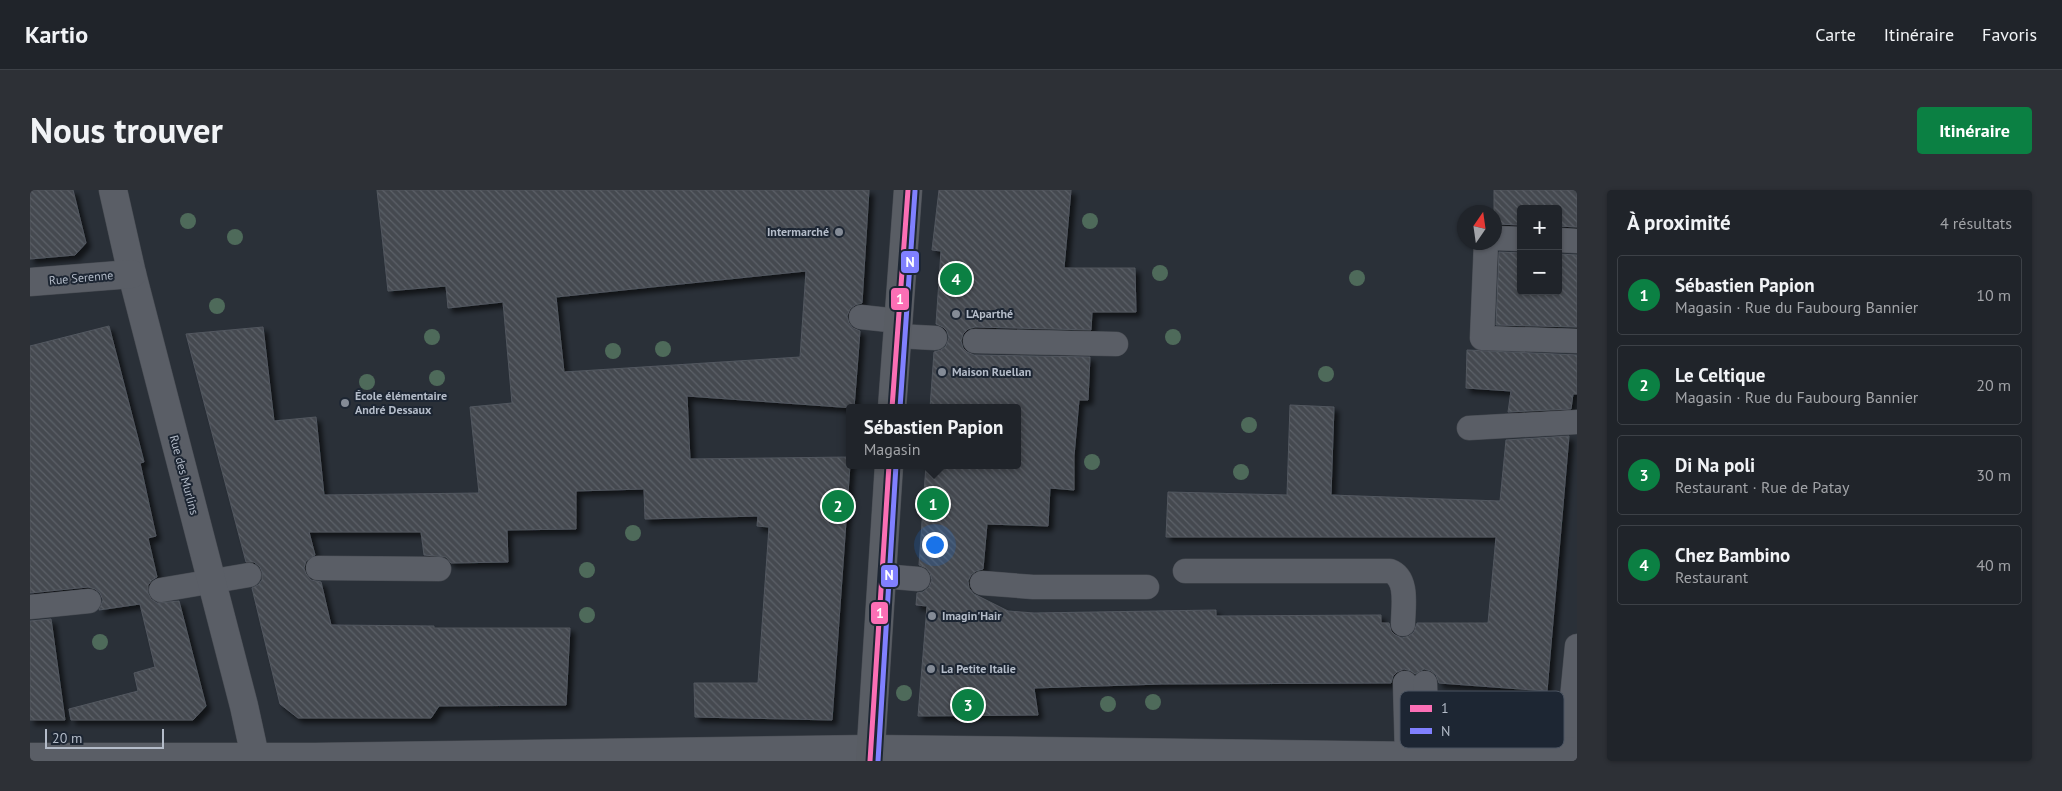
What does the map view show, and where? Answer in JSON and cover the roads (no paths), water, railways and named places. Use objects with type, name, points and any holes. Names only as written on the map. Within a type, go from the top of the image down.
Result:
[{"type":"main road","points":[[892,404],[908,190]]},
{"type":"main road","points":[[871,755],[889,469]]},
{"type":"street","name":"Rue des Murlins","points":[[113,190],[132,274],[212,580],[244,706],[255,758]]},
{"type":"street","name":"Rue Serenne","points":[[30,282],[132,274]]},
{"type":"street","points":[[30,757],[255,758],[314,756],[871,755],[1419,757],[1572,751]]},
{"type":"lane","points":[[1502,238],[1517,239]]},
{"type":"lane","points":[[1562,240],[1577,241]]},
{"type":"lane","points":[[1486,250],[1482,338],[1577,341]]},
{"type":"lane","points":[[861,317],[935,338]]},
{"type":"lane","points":[[975,341],[1116,344]]},
{"type":"lane","points":[[1469,428],[1577,422]]},
{"type":"lane","points":[[318,568],[439,569]]},
{"type":"lane","points":[[1184,571],[1390,571],[1396,573],[1402,582],[1404,624]]},
{"type":"lane","points":[[161,590],[249,575]]},
{"type":"lane","points":[[882,576],[918,579]]},
{"type":"lane","points":[[982,583],[1033,587],[1146,587]]},
{"type":"lane","points":[[30,607],[89,601]]},
{"type":"lane","points":[[1572,751],[1577,646]]},
{"type":"lane","points":[[1415,683],[1415,691]]},
{"type":"place","name":"Intermarché","points":[[839,232]]},
{"type":"place","name":"Chez Bambino","points":[[956,279]]},
{"type":"place","name":"L'Aparthé","points":[[956,314]]},
{"type":"place","name":"Maison Ruellan","points":[[942,372]]},
{"type":"place","name":"École élémentaire André Dessaux","points":[[345,403]]},
{"type":"place","name":"Sébastien Papion","points":[[933,504]]},
{"type":"place","name":"Le Celtique","points":[[838,506]]},
{"type":"place","name":"Imagin'Hair","points":[[932,616]]},
{"type":"place","name":"La Petite Italie","points":[[931,669]]},
{"type":"place","name":"Di Na poli","points":[[968,705]]}]
